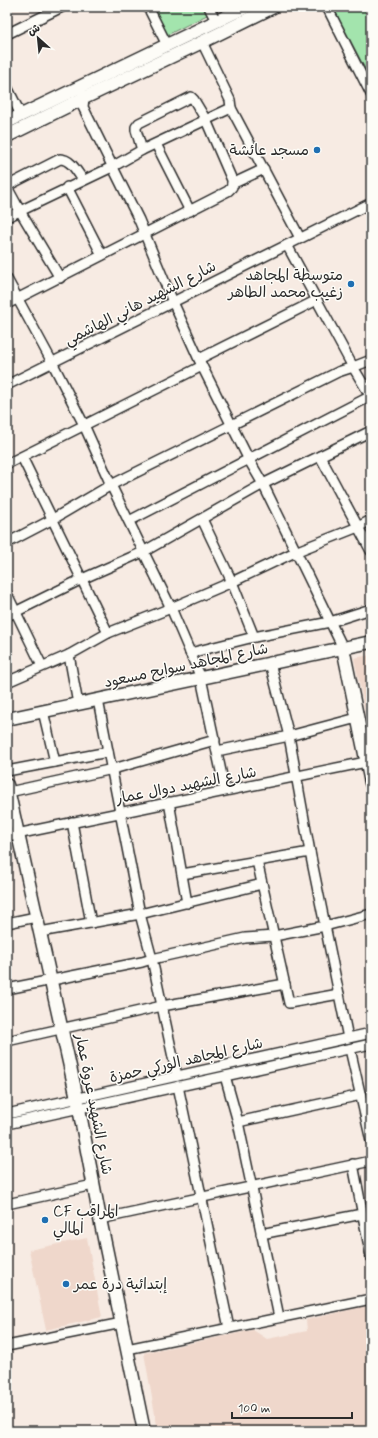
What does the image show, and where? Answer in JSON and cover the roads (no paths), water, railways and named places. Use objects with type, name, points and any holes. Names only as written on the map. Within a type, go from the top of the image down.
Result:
[{"type":"street","points":[[7,34],[62,7]]},
{"type":"street","points":[[148,7],[167,45]]},
{"type":"street","points":[[209,7],[216,21]]},
{"type":"street","points":[[7,122],[246,7]]},
{"type":"street","points":[[7,136],[81,103],[273,7]]},
{"type":"street","points":[[327,7],[371,94]]},
{"type":"street","points":[[202,42],[230,100],[231,108],[300,238]]},
{"type":"street","points":[[7,87],[21,116]]},
{"type":"street","points":[[75,89],[145,234],[200,362],[249,460],[263,484],[343,648],[357,718],[369,764],[371,783]]},
{"type":"street","points":[[7,304],[190,211],[228,191],[232,187],[232,180],[206,120],[191,97],[137,125],[136,130],[142,150]]},
{"type":"street","points":[[7,217],[231,108]]},
{"type":"street","points":[[156,144],[190,211]]},
{"type":"street","points":[[60,278],[20,211],[7,186],[60,159],[64,159],[71,164],[83,180]]},
{"type":"street","points":[[232,184],[264,168]]},
{"type":"street","points":[[67,187],[102,255]]},
{"type":"street","name":"شارع الشهيد هاني الهاشمي","points":[[7,385],[371,203]]},
{"type":"street","points":[[129,521],[371,396],[353,367],[287,245]]},
{"type":"street","points":[[7,279],[84,425],[111,485],[171,608],[190,652],[201,678],[225,790]]},
{"type":"street","points":[[7,464],[84,425],[317,300]]},
{"type":"street","points":[[7,543],[53,519],[111,485],[232,424],[338,372],[371,360]]},
{"type":"street","points":[[7,616],[82,579],[143,552],[263,484],[371,431]]},
{"type":"street","points":[[320,456],[371,551]]},
{"type":"street","points":[[22,457],[108,633]]},
{"type":"street","points":[[202,519],[232,582],[254,637]]},
{"type":"street","points":[[7,682],[69,654],[108,633],[232,582],[295,552],[358,527],[371,520]]},
{"type":"street","points":[[7,594],[42,666]]},
{"type":"street","points":[[190,652],[254,637],[330,622],[371,609]]},
{"type":"street","name":"شارع المجاهد سوايح مسعود","points":[[7,719],[371,642]]},
{"type":"street","points":[[69,654],[78,704]]},
{"type":"street","points":[[270,663],[289,736],[310,852],[348,1038]]},
{"type":"street","points":[[98,700],[108,752],[113,769],[140,914],[152,959],[177,1076]]},
{"type":"street","points":[[43,711],[55,762]]},
{"type":"street","points":[[217,751],[289,736],[357,718]]},
{"type":"street","points":[[8,789],[113,769],[215,740]]},
{"type":"street","points":[[7,771],[108,752]]},
{"type":"street","name":"شارع الشهيد دوال عمار","points":[[12,835],[225,790],[369,764]]},
{"type":"street","name":"شارع الشهيد عروة عمار","points":[[8,789],[12,835],[40,932],[62,1029],[144,1431]]},
{"type":"street","points":[[169,802],[187,903]]},
{"type":"street","points":[[72,822],[91,923]]},
{"type":"street","points":[[182,874],[310,852]]},
{"type":"street","points":[[257,861],[289,1003],[339,994]]},
{"type":"street","points":[[40,932],[140,914],[262,884]]},
{"type":"street","points":[[7,989],[142,962],[245,938],[274,936],[325,926],[371,914]]},
{"type":"street","points":[[7,923],[36,917]]},
{"type":"street","points":[[7,1042],[162,1006],[285,984]]},
{"type":"street","name":"شارع المجاهد الوركي حمزة","points":[[7,1124],[177,1076],[371,1033]]},
{"type":"street","name":"شارع المجاهد الوركي حمزة","points":[[7,1114],[178,1086],[371,1044]]},
{"type":"street","points":[[350,1048],[371,1141]]},
{"type":"street","points":[[225,1076],[238,1122],[279,1317]]},
{"type":"street","points":[[178,1086],[229,1328]]},
{"type":"street","points":[[238,1122],[360,1095]]},
{"type":"street","points":[[100,1219],[371,1161]]},
{"type":"street","points":[[353,1164],[371,1257]]},
{"type":"street","points":[[7,1204],[93,1185]]},
{"type":"street","points":[[262,1234],[362,1214]]},
{"type":"street","points":[[127,1349],[371,1299]]},
{"type":"street","points":[[7,1346],[122,1323]]},
{"type":"place","name":"مسجد عائشة","points":[[317,150]]},
{"type":"place","name":"متوسطة المجاهد زغيب محمد الطاهر","points":[[351,284]]},
{"type":"place","name":"CF المراقب المالي","points":[[45,1220]]},
{"type":"place","name":"إبتدائية درة عمر","points":[[66,1284]]}]
